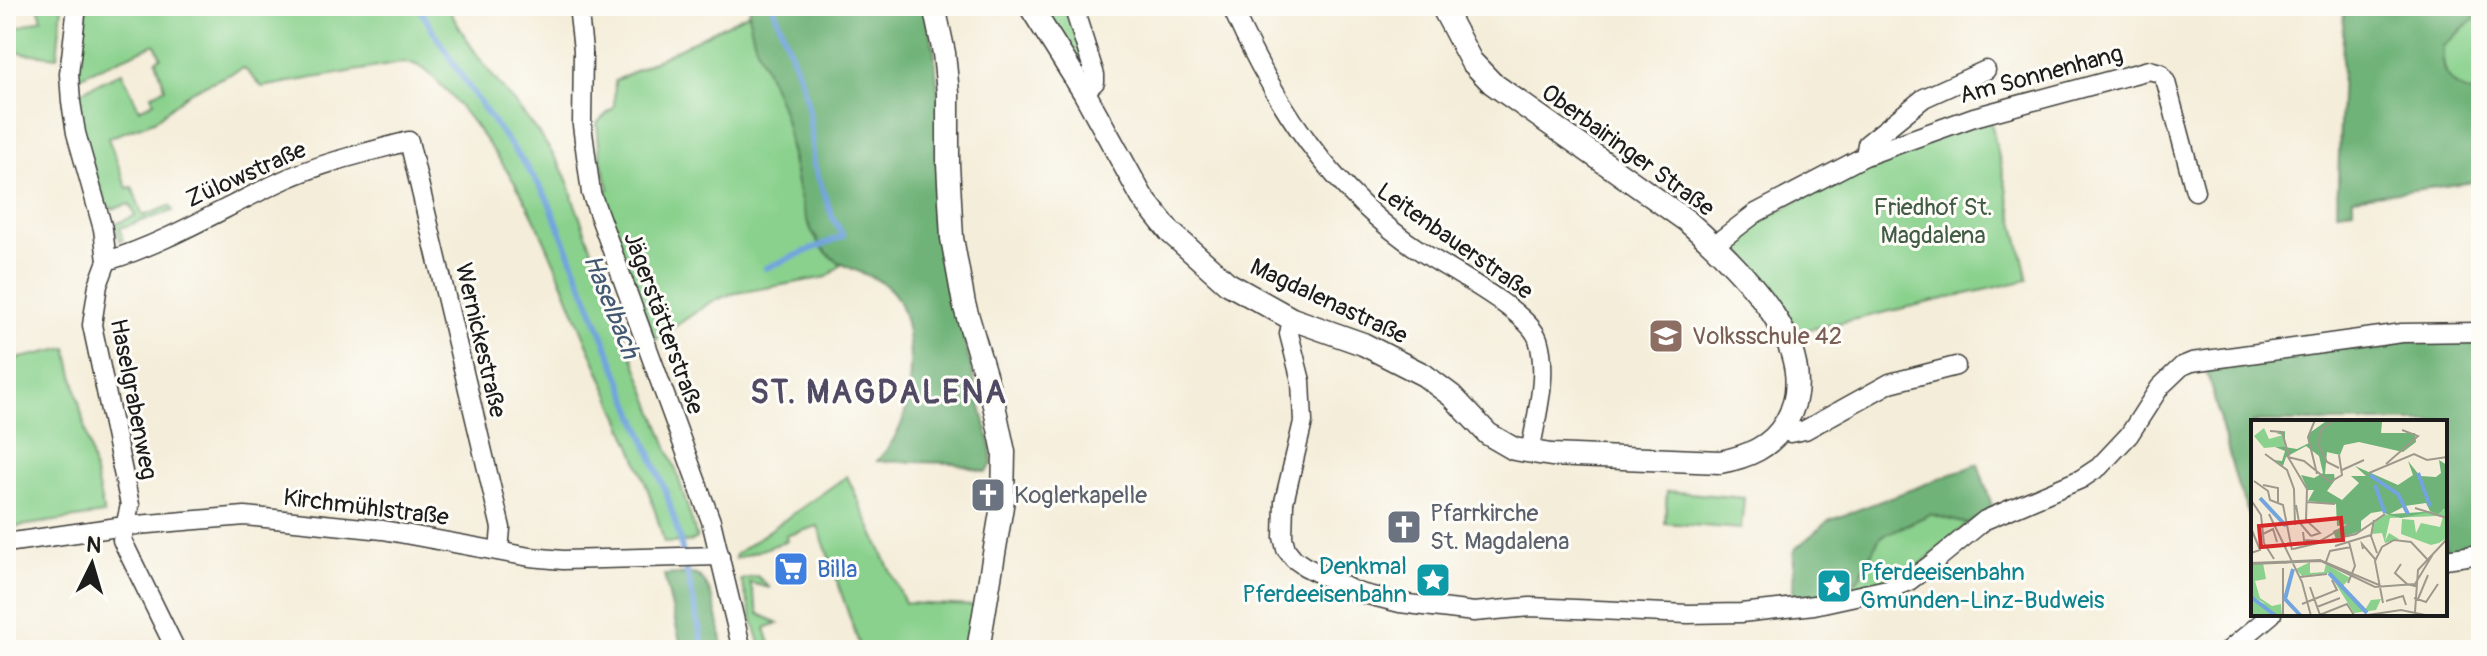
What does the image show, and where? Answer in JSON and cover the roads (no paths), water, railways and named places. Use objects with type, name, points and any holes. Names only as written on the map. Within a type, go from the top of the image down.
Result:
[{"type":"street","name":"Haselgrabenweg","points":[[77,6],[69,74],[71,102],[76,133],[103,229],[107,261],[98,285],[92,325],[130,505],[122,540],[176,650]]},
{"type":"street","name":"Jägerstätterstraße","points":[[578,6],[583,50],[583,137],[591,193],[697,481],[720,556],[742,650]]},
{"type":"street","points":[[934,6],[947,79],[952,238],[964,304],[999,423],[1004,452],[1003,500],[978,650]]},
{"type":"street","name":"Magdalenastraße","points":[[1030,6],[1084,92],[1142,197],[1170,232],[1227,283],[1292,319],[1363,344],[1424,375],[1452,396],[1488,434],[1514,449],[1530,453]]},
{"type":"street","points":[[1073,6],[1095,75],[1095,82],[1084,92]]},
{"type":"street","name":"Leitenbauerstraße","points":[[1231,6],[1260,67],[1297,128],[1330,172],[1375,218],[1409,244],[1507,306],[1525,320],[1537,337],[1541,387],[1530,453]]},
{"type":"street","name":"Oberbairinger Straße","points":[[1442,6],[1471,61],[1492,83],[1687,221],[1714,245],[1763,303],[1786,335],[1797,368],[1792,413],[1783,428]]},
{"type":"street","name":"Am Sonnenhang","points":[[1865,156],[1867,144],[1924,98],[1986,70]]},
{"type":"street","name":"Am Sonnenhang","points":[[1714,245],[1756,213],[1865,156],[1974,117],[2149,70],[2160,73],[2166,82],[2195,191]]},
{"type":"street","name":"Zülowstraße","points":[[107,261],[135,253],[287,179],[327,163],[409,141]]},
{"type":"street","name":"Wernickestraße","points":[[409,141],[501,528],[499,551]]},
{"type":"street","points":[[1292,319],[1289,334],[1303,399],[1303,422],[1284,502],[1283,537],[1286,549],[1294,559],[1356,592],[1400,603],[1474,612],[1530,607],[1688,614],[1780,611],[1868,594],[1909,581],[1985,520],[2090,473],[2116,452],[2166,381],[2182,366],[2192,362],[2392,334],[2481,332]]},
{"type":"street","points":[[1530,453],[1720,462],[1740,458],[1756,451],[1783,428],[1790,433],[1805,430],[1890,383],[1956,366]]},
{"type":"street","name":"Kirchmühlstraße","points":[[6,543],[125,526],[245,516],[383,530],[563,560],[720,556]]},
{"type":"street","points":[[2447,559],[2481,554]]},
{"type":"street","points":[[2229,650],[2270,616]]},
{"type":"waterway","name":"Haselbach","points":[[418,6],[467,84],[548,200],[667,495],[704,650]]},
{"type":"waterway","points":[[766,268],[843,236],[832,216],[814,165],[809,111],[802,83],[773,6]]},
{"type":"place","name":"Volksschule 42","points":[[1666,336]]},
{"type":"place","name":"Koglerkapelle","points":[[988,495]]},
{"type":"place","name":"Pfarrkirche St. Magdalena","points":[[1404,527]]},
{"type":"place","name":"Billa","points":[[791,569]]},
{"type":"place","name":"Denkmal Pferdeeisenbahn","points":[[1433,580]]},
{"type":"place","name":"Pferdeeisenbahn Gmunden-Linz-Budweis","points":[[1834,586]]},
{"type":"district","name":"ST. MAGDALENA","points":[[879,392]]},
{"type":"park label","name":"Friedhof St. Magdalena","points":[[1933,221]]}]
